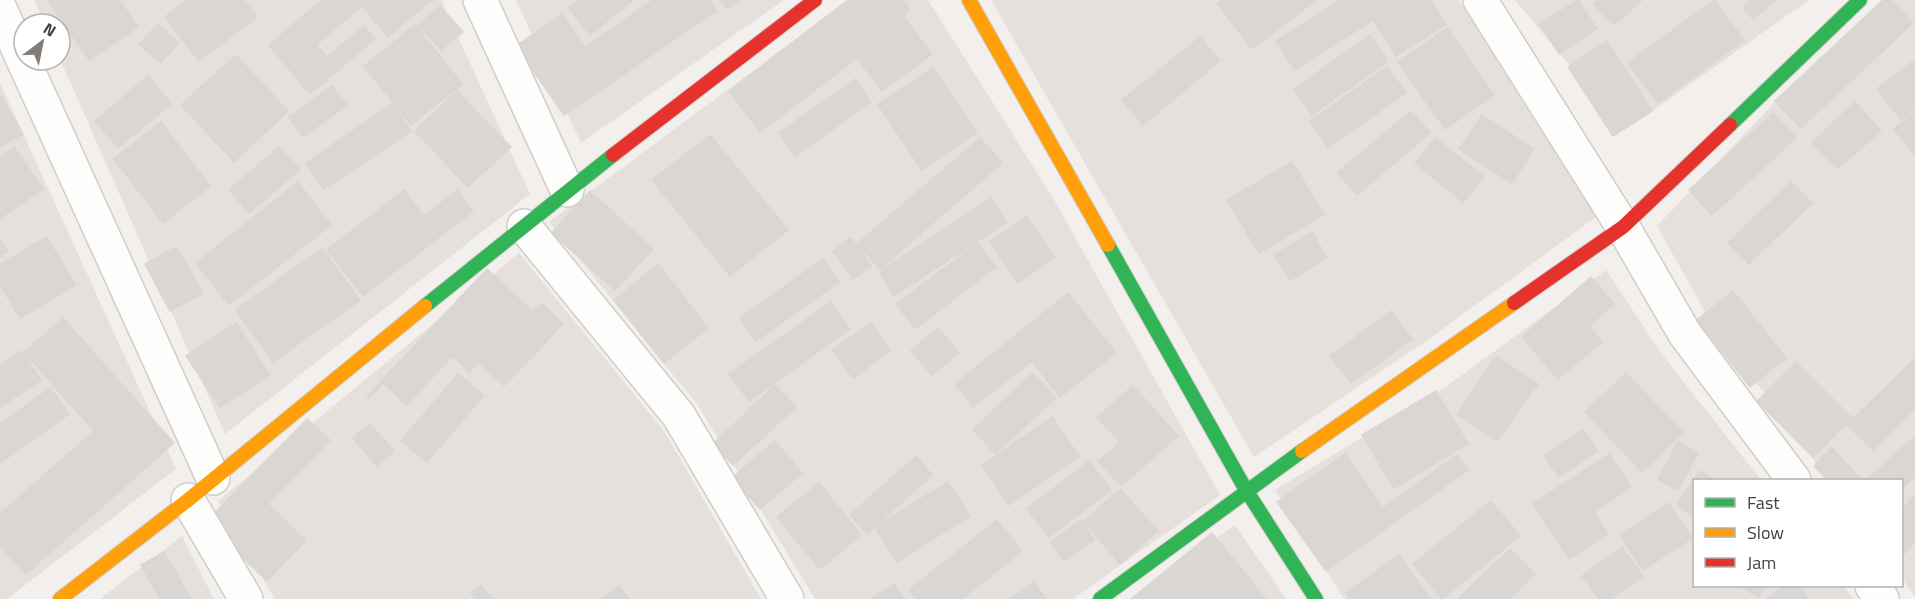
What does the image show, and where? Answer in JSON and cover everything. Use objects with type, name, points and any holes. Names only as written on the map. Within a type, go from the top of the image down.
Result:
[{"type":"street","points":[[480,0],[567,190]]},
{"type":"street","points":[[60,599],[188,500],[567,190],[815,0]]},
{"type":"street","points":[[969,0],[1246,490],[1316,599]]},
{"type":"street","points":[[1480,0],[1623,227],[1685,334],[1793,479]]},
{"type":"street","points":[[1100,599],[1246,490],[1623,227],[1860,0]]},
{"type":"street","points":[[0,9],[213,478]]},
{"type":"street","points":[[524,226],[679,416],[787,599]]},
{"type":"street","points":[[188,500],[246,599]]},
{"type":"shaded area","points":[[34,0],[441,0],[530,194],[225,434],[66,72],[72,72],[72,12],[40,12]]},
{"type":"shaded area","points":[[516,0],[784,0],[581,143]]},
{"type":"shaded area","points":[[849,0],[928,0],[1053,198],[1220,495],[1073,599],[815,599],[697,404],[549,222]]},
{"type":"shaded area","points":[[991,0],[1459,0],[1596,217],[1429,339],[1254,457]]},
{"type":"shaded area","points":[[1515,0],[1809,0],[1624,131]]},
{"type":"shaded area","points":[[1889,0],[1915,0],[1915,597],[1903,579],[1903,479],[1828,479],[1709,319],[1657,226],[1788,88]]},
{"type":"shaded area","points":[[0,83],[176,469],[7,599],[0,599]]},
{"type":"shaded area","points":[[519,253],[664,431],[761,599],[275,599],[218,501]]},
{"type":"shaded area","points":[[1606,270],[1661,353],[1760,479],[1693,479],[1693,587],[1844,587],[1854,599],[1344,599],[1275,490],[1447,386]]},
{"type":"shaded area","points":[[1235,525],[1286,599],[1131,599]]},
{"type":"shaded area","points":[[182,536],[214,599],[100,599]]},
{"type":"building","points":[[48,0],[119,0],[138,27],[89,60],[72,35],[72,12],[56,12]]},
{"type":"building","points":[[187,0],[244,0],[257,17],[199,61],[165,17]]},
{"type":"building","points":[[322,0],[432,0],[388,37],[362,6],[316,45],[327,57],[364,26],[375,39],[310,94],[269,45]]},
{"type":"building","points":[[579,0],[633,0],[590,35],[569,8]]},
{"type":"building","points":[[653,0],[709,0],[716,11],[564,115],[516,46],[562,14],[585,47]]},
{"type":"building","points":[[721,0],[741,0],[727,9]]},
{"type":"building","points":[[848,0],[903,0],[910,10],[903,16],[932,54],[882,91],[857,58],[760,132],[729,91]]},
{"type":"building","points":[[1221,0],[1316,0],[1252,49],[1217,3]]},
{"type":"building","points":[[1340,0],[1431,0],[1446,24],[1396,56],[1373,20],[1295,70],[1276,41]]},
{"type":"building","points":[[1578,0],[1597,29],[1559,54],[1540,24]]},
{"type":"building","points":[[1598,0],[1642,0],[1614,25],[1594,4]]},
{"type":"building","points":[[1714,0],[1744,40],[1658,103],[1628,63]]},
{"type":"building","points":[[1752,0],[1776,0],[1753,19],[1743,7]]},
{"type":"building","points":[[1883,0],[1891,0],[1913,23],[1801,128],[1775,101]]},
{"type":"building","points":[[440,6],[463,32],[441,50],[418,25]]},
{"type":"building","points":[[158,24],[179,43],[160,63],[139,44]]},
{"type":"building","points":[[415,25],[462,84],[411,125],[364,66]]},
{"type":"building","points":[[1447,28],[1494,95],[1445,129],[1398,62]]},
{"type":"building","points":[[1370,35],[1388,61],[1312,115],[1294,89]]},
{"type":"building","points":[[1200,37],[1220,61],[1143,125],[1122,100]]},
{"type":"building","points":[[1607,41],[1652,111],[1613,136],[1568,67]]},
{"type":"building","points":[[236,55],[288,111],[234,162],[181,105]]},
{"type":"building","points":[[1915,60],[1915,109],[1901,120],[1877,89]]},
{"type":"building","points":[[1387,67],[1406,93],[1328,147],[1310,121]]},
{"type":"building","points":[[933,68],[977,133],[922,170],[878,104]]},
{"type":"building","points":[[148,76],[171,104],[118,148],[95,121]]},
{"type":"building","points":[[855,79],[871,102],[795,156],[779,133]]},
{"type":"building","points":[[332,86],[347,105],[303,137],[289,117]]},
{"type":"building","points":[[457,91],[511,147],[468,187],[415,131]]},
{"type":"building","points":[[0,95],[23,134],[0,147]]},
{"type":"building","points":[[1855,102],[1881,131],[1837,169],[1812,142]]},
{"type":"building","points":[[392,104],[411,131],[324,189],[306,163]]},
{"type":"building","points":[[1411,111],[1430,133],[1357,195],[1337,173]]},
{"type":"building","points":[[1915,112],[1915,156],[1894,129]]},
{"type":"building","points":[[1773,113],[1796,138],[1712,215],[1689,190]]},
{"type":"building","points":[[1482,115],[1534,149],[1512,183],[1459,149]]},
{"type":"building","points":[[161,122],[210,186],[163,223],[114,159]]},
{"type":"building","points":[[710,135],[788,230],[730,276],[652,180]]},
{"type":"building","points":[[980,138],[1002,163],[880,269],[857,244]]},
{"type":"building","points":[[1436,138],[1484,177],[1463,202],[1415,163]]},
{"type":"building","points":[[14,147],[43,189],[0,218],[0,157]]},
{"type":"building","points":[[279,147],[300,170],[249,213],[229,190]]},
{"type":"building","points":[[1292,162],[1324,214],[1259,253],[1227,200]]},
{"type":"building","points":[[298,182],[331,225],[229,305],[196,263]]},
{"type":"building","points":[[1791,182],[1812,203],[1749,264],[1728,243]]},
{"type":"building","points":[[404,190],[424,216],[457,190],[473,211],[363,296],[327,250]]},
{"type":"building","points":[[590,191],[653,249],[615,290],[552,233]]},
{"type":"building","points":[[991,198],[1007,222],[894,296],[879,272]]},
{"type":"building","points":[[1026,216],[1055,257],[1018,283],[990,242]]},
{"type":"building","points":[[1312,232],[1327,258],[1290,280],[1274,255]]},
{"type":"building","points":[[46,237],[76,285],[20,318],[0,285],[0,265]]},
{"type":"building","points":[[851,238],[871,266],[853,279],[833,251]]},
{"type":"building","points":[[0,241],[8,251],[0,257]]},
{"type":"building","points":[[978,243],[996,267],[915,329],[896,304]]},
{"type":"building","points":[[177,247],[203,294],[170,311],[145,264]]},
{"type":"building","points":[[322,248],[360,300],[273,362],[236,310]]},
{"type":"building","points":[[823,259],[839,282],[756,341],[740,318]]},
{"type":"building","points":[[658,264],[708,328],[664,363],[614,300]]},
{"type":"building","points":[[487,269],[533,312],[541,303],[563,324],[504,386],[479,362],[469,372],[453,356],[406,405],[383,383],[369,398],[367,396]]},
{"type":"building","points":[[1591,277],[1614,304],[1589,326],[1602,342],[1558,379],[1522,337]]},
{"type":"building","points":[[1733,291],[1786,358],[1750,387],[1697,320]]},
{"type":"building","points":[[1068,293],[1116,353],[1060,397],[1032,361],[973,407],[955,384]]},
{"type":"building","points":[[831,302],[850,329],[749,401],[729,374]]},
{"type":"building","points":[[1391,311],[1412,339],[1351,383],[1330,356]]},
{"type":"building","points":[[63,318],[174,443],[26,574],[0,546],[0,514],[94,431],[24,352]]},
{"type":"building","points":[[236,323],[270,375],[220,407],[186,356]]},
{"type":"building","points":[[871,323],[890,351],[853,378],[832,350]]},
{"type":"building","points":[[938,328],[959,353],[932,375],[911,350]]},
{"type":"building","points":[[22,351],[41,380],[0,407],[0,365]]},
{"type":"building","points":[[1496,356],[1538,384],[1497,441],[1457,414]]},
{"type":"building","points":[[1915,358],[1915,409],[1873,450],[1846,424],[1813,457],[1757,401],[1796,362],[1853,419]]},
{"type":"building","points":[[1033,373],[1056,398],[995,454],[973,429]]},
{"type":"building","points":[[1626,373],[1683,433],[1642,472],[1585,412]]},
{"type":"building","points":[[458,374],[484,395],[427,462],[401,441]]},
{"type":"building","points":[[775,385],[796,407],[733,465],[713,444]]},
{"type":"building","points":[[1133,386],[1178,436],[1121,486],[1098,461],[1120,442],[1097,417]]},
{"type":"building","points":[[50,388],[69,414],[0,463],[0,424]]},
{"type":"building","points":[[1436,391],[1468,444],[1394,488],[1362,435]]},
{"type":"building","points":[[1052,417],[1079,456],[1009,505],[982,465]]},
{"type":"building","points":[[307,419],[330,440],[268,504],[306,541],[267,581],[206,522]]},
{"type":"building","points":[[370,424],[394,451],[377,466],[353,438]]},
{"type":"building","points":[[1583,429],[1598,451],[1559,477],[1544,455]]},
{"type":"building","points":[[1915,436],[1915,477],[1903,488],[1903,479],[1868,479]]},
{"type":"building","points":[[775,441],[802,473],[760,509],[732,478]]},
{"type":"building","points":[[1678,442],[1698,453],[1678,490],[1658,480]]},
{"type":"building","points":[[1832,448],[1861,479],[1826,479],[1814,466]]},
{"type":"building","points":[[1345,454],[1383,508],[1457,455],[1468,470],[1326,571],[1277,502]]},
{"type":"building","points":[[1609,454],[1631,487],[1594,512],[1608,534],[1569,559],[1533,504]]},
{"type":"building","points":[[916,456],[932,475],[867,534],[850,515]]},
{"type":"building","points":[[1089,461],[1111,490],[1049,537],[1027,509]]},
{"type":"building","points":[[1700,471],[1713,479],[1695,479]]},
{"type":"building","points":[[1693,481],[1693,516],[1677,505]]},
{"type":"building","points":[[948,482],[970,516],[897,562],[875,527]]},
{"type":"building","points":[[819,483],[861,535],[820,569],[777,517]]},
{"type":"building","points":[[1120,489],[1158,531],[1120,564],[1084,522]]},
{"type":"building","points":[[1915,495],[1915,542],[1903,555],[1903,508]]},
{"type":"building","points":[[1491,501],[1520,536],[1442,599],[1413,564]]},
{"type":"building","points":[[1668,503],[1692,538],[1643,570],[1620,535]]},
{"type":"building","points":[[997,520],[1022,551],[962,599],[916,599],[909,590]]},
{"type":"building","points":[[1081,520],[1094,540],[1064,561],[1050,542]]},
{"type":"building","points":[[1212,533],[1266,599],[1131,599]]},
{"type":"building","points":[[1622,547],[1643,576],[1611,599],[1599,599],[1582,576]]},
{"type":"building","points":[[1510,549],[1535,574],[1510,599],[1458,599]]},
{"type":"building","points":[[164,552],[191,599],[160,599],[141,565]]},
{"type":"building","points":[[1399,555],[1431,599],[1350,599],[1346,593]]},
{"type":"building","points":[[1034,582],[1046,599],[1010,599]]},
{"type":"building","points":[[894,584],[904,599],[871,599]]},
{"type":"building","points":[[481,585],[492,599],[476,599],[471,593]]},
{"type":"building","points":[[619,586],[629,599],[601,599]]},
{"type":"building","points":[[1742,587],[1764,587],[1758,597]]},
{"type":"building","points":[[1783,587],[1800,587],[1809,599],[1767,599]]},
{"type":"traffic: fast","points":[[1730,125],[1860,0]]},
{"type":"traffic: fast","points":[[425,306],[613,155]]},
{"type":"traffic: fast","points":[[1108,245],[1246,490],[1316,599]]},
{"type":"traffic: fast","points":[[1100,599],[1302,451]]},
{"type":"traffic: slow","points":[[969,0],[1108,245]]},
{"type":"traffic: slow","points":[[1302,451],[1514,303]]},
{"type":"traffic: slow","points":[[60,599],[188,500],[425,306]]},
{"type":"traffic: jam","points":[[613,155],[815,0]]},
{"type":"traffic: jam","points":[[1514,303],[1623,227],[1730,125]]}]
